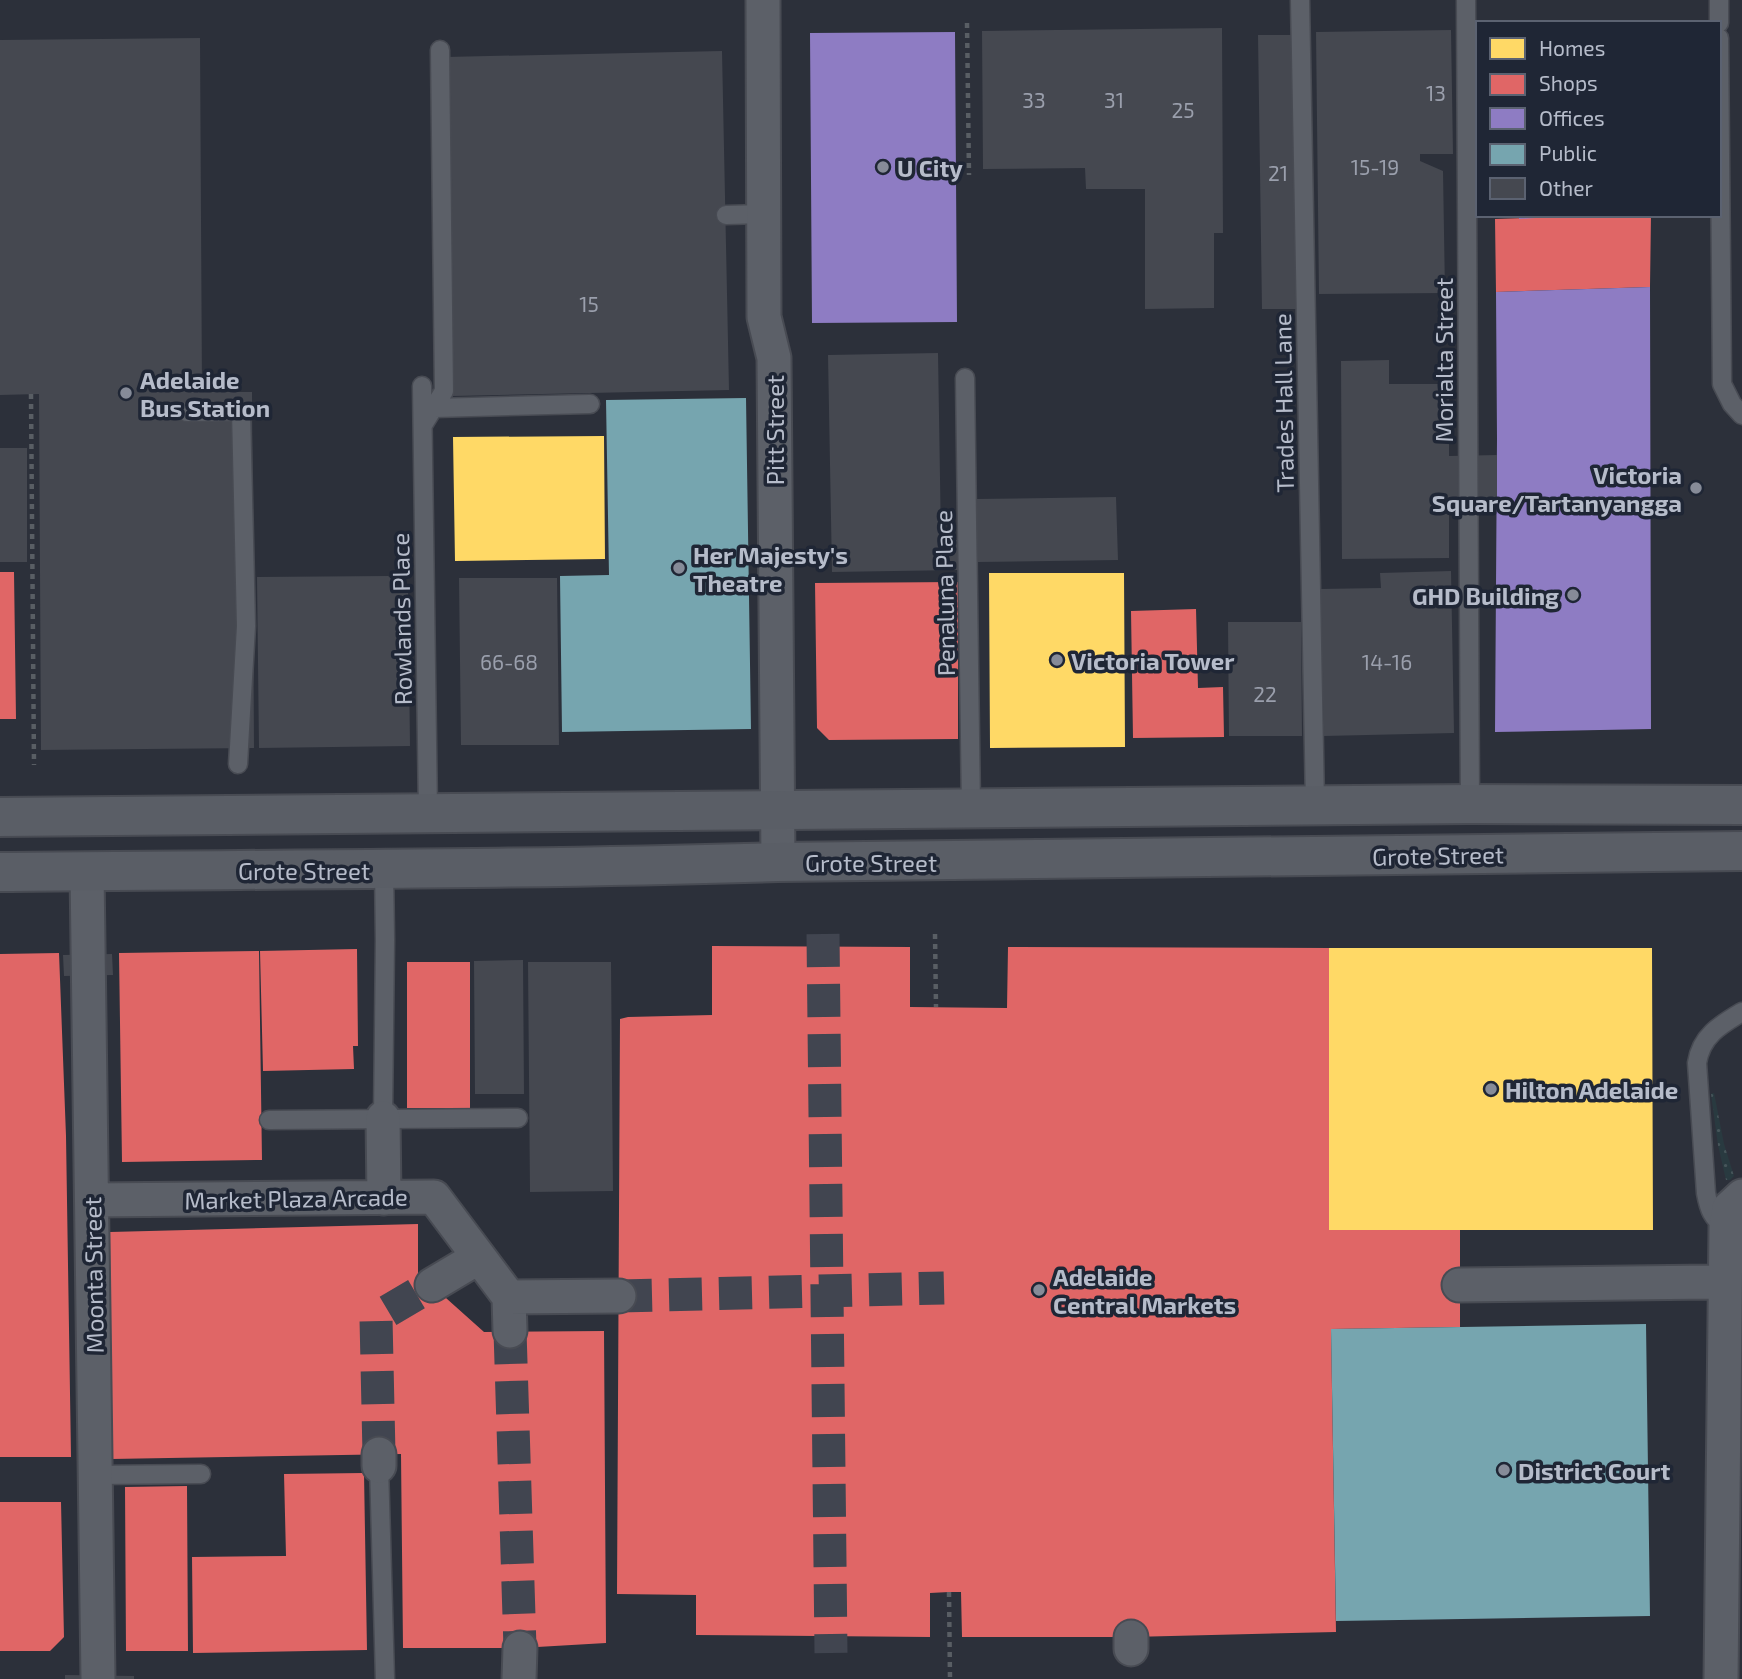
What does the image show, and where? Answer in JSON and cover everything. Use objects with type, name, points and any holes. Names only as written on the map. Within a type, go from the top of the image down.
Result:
[{"type":"main road","name":"Grote Street","points":[[0,817],[1315,805],[1742,805]]},
{"type":"main road","name":"Grote Street","points":[[0,872],[1742,851]]},
{"type":"street","name":"Pitt Street","points":[[763,0],[764,317],[774,358],[779,862]]},
{"type":"street","name":"Moonta Street","points":[[87,871],[98,1679]]},
{"type":"street","points":[[383,1118],[384,1198]]},
{"type":"street","points":[[1721,1679],[1734,1232],[1730,1209],[1742,1196]]},
{"type":"street","name":"Market Plaza Arcade","points":[[92,1200],[434,1197],[509,1297]]},
{"type":"street","points":[[432,1285],[479,1257]]},
{"type":"street","points":[[1460,1285],[1710,1282]]},
{"type":"street","points":[[510,1331],[509,1297],[619,1296]]},
{"type":"lane","name":"Trades Hall Lane","points":[[1300,0],[1315,805]]},
{"type":"lane","name":"Morialta Street","points":[[1466,0],[1470,804]]},
{"type":"lane","points":[[1718,0],[1719,21]]},
{"type":"lane","points":[[423,425],[443,391],[440,50]]},
{"type":"lane","points":[[1721,211],[1723,384],[1732,404],[1742,415]]},
{"type":"lane","points":[[726,215],[764,214]]},
{"type":"lane","name":"Penaluna Place","points":[[965,378],[971,808]]},
{"type":"lane","name":"Rowlands Place","points":[[422,386],[428,813]]},
{"type":"lane","points":[[434,408],[590,404]]},
{"type":"lane","points":[[187,412],[241,411],[246,626],[238,764]]},
{"type":"lane","points":[[383,1118],[384,869]]},
{"type":"lane","points":[[1734,1232],[1717,1222],[1709,1207],[1697,1063],[1704,1042],[1713,1032],[1742,1012]]},
{"type":"lane","points":[[269,1120],[518,1118]]},
{"type":"lane","points":[[379,1460],[385,1679]]},
{"type":"lane","points":[[95,1475],[201,1474]]},
{"type":"path","points":[[967,23],[969,175]]},
{"type":"path","points":[[32,394],[34,765]]},
{"type":"path","points":[[935,933],[936,1007]]},
{"type":"path","points":[[949,1592],[950,1679]]},
{"type":"shaded area","points":[[1714,1093],[1724,1144],[1734,1176],[1730,1180],[1726,1180],[1718,1145],[1711,1094]]},
{"type":"building: Homes","points":[[604,436],[605,559],[455,561],[453,437]]},
{"type":"building: Homes","name":"Victoria Tower","points":[[989,573],[1124,573],[1125,747],[990,748]]},
{"type":"building: Homes","name":"Hilton Adelaide","points":[[1329,948],[1652,948],[1653,1230],[1329,1230]]},
{"type":"building: Shops","points":[[1651,217],[1650,287],[1496,292],[1495,219]]},
{"type":"building: Shops","points":[[0,572],[14,572],[16,719],[0,719]]},
{"type":"building: Shops","points":[[958,582],[958,739],[829,740],[817,728],[815,583]]},
{"type":"building: Shops","points":[[1196,609],[1198,688],[1223,687],[1224,737],[1133,738],[1131,611]]},
{"type":"building: Shops","name":"Adelaide Central Markets","points":[[712,946],[910,947],[910,1007],[1007,1008],[1008,947],[1329,948],[1329,1230],[1460,1230],[1460,1327],[1331,1329],[1336,1632],[1131,1637],[962,1637],[961,1592],[949,1592],[930,1593],[930,1637],[696,1635],[696,1595],[617,1594],[620,1019],[712,1015]]},
{"type":"building: Shops","points":[[357,949],[358,1046],[353,1046],[354,1069],[263,1071],[260,951]]},
{"type":"building: Shops","points":[[259,951],[262,1160],[122,1162],[119,953]]},
{"type":"building: Shops","points":[[59,953],[66,1136],[71,1457],[0,1457],[0,954]]},
{"type":"building: Shops","points":[[407,962],[470,962],[470,1108],[407,1108]]},
{"type":"building: Shops","points":[[418,1224],[418,1273],[484,1332],[604,1331],[606,1643],[520,1648],[403,1648],[401,1454],[111,1459],[110,1232]]},
{"type":"building: Shops","points":[[364,1473],[367,1650],[193,1653],[192,1557],[286,1556],[284,1474]]},
{"type":"building: Shops","points":[[187,1486],[188,1651],[126,1651],[125,1487]]},
{"type":"building: Shops","points":[[0,1502],[61,1502],[64,1637],[50,1651],[0,1651]]},
{"type":"building: Offices","name":"U City","points":[[955,32],[957,322],[812,323],[810,33]]},
{"type":"building: Offices","points":[[1519,217],[1551,217],[1519,219]]},
{"type":"building: Offices","name":"GHD Building","points":[[1650,287],[1651,729],[1495,732],[1496,292]]},
{"type":"building: Public","name":"Her Majesty's Theatre","points":[[746,398],[751,729],[562,732],[560,576],[609,575],[606,400]]},
{"type":"building: Public","points":[[1646,1324],[1650,1616],[1336,1621],[1331,1329]]},
{"type":"building: Other","points":[[1222,28],[1223,233],[1214,233],[1214,308],[1145,309],[1145,189],[1086,189],[1085,168],[983,169],[982,31]]},
{"type":"building: Other","points":[[1451,30],[1453,154],[1420,154],[1420,161],[1443,171],[1445,293],[1319,294],[1316,32]]},
{"type":"building: Other","points":[[1258,35],[1293,35],[1297,309],[1262,309]]},
{"type":"building: Other","name":"Adelaide Bus Station","points":[[200,38],[202,392],[252,392],[254,748],[41,750],[39,394],[0,395],[0,40]]},
{"type":"building: Other","points":[[722,51],[729,390],[453,396],[446,57]]},
{"type":"building: Other","points":[[938,353],[941,540],[958,540],[958,570],[832,572],[828,355]]},
{"type":"building: Other","points":[[1389,360],[1389,384],[1449,384],[1449,456],[1497,455],[1497,504],[1449,504],[1449,558],[1342,559],[1341,361]]},
{"type":"building: Other","points":[[0,448],[27,448],[27,562],[0,562]]},
{"type":"building: Other","points":[[1116,497],[1118,560],[977,562],[976,499]]},
{"type":"building: Other","points":[[1451,571],[1454,733],[1324,736],[1320,589],[1381,588],[1380,573]]},
{"type":"building: Other","points":[[388,576],[408,588],[410,746],[259,748],[257,577]]},
{"type":"building: Other","points":[[459,578],[557,578],[559,745],[461,745]]},
{"type":"building: Other","points":[[1228,622],[1301,622],[1302,736],[1229,736]]},
{"type":"building: Other","points":[[112,954],[113,975],[64,976],[63,955]]},
{"type":"building: Other","points":[[523,960],[524,1094],[475,1094],[474,961]]},
{"type":"building: Other","points":[[528,962],[611,962],[613,1191],[530,1192]]},
{"type":"building: Other","points":[[65,1675],[134,1676],[134,1679],[65,1679]]},
{"type":"tunnel","points":[[823,934],[831,1653]]},
{"type":"tunnel","points":[[379,1454],[376,1318],[432,1285]]},
{"type":"tunnel","points":[[619,1296],[944,1288]]},
{"type":"tunnel","points":[[510,1331],[520,1648]]},
{"type":"place","name":"U City","points":[[883,167]]},
{"type":"place","name":"Adelaide Bus Station","points":[[126,393]]},
{"type":"place","name":"Victoria Square/Tartanyangga","points":[[1696,488]]},
{"type":"place","name":"Her Majesty's Theatre","points":[[679,568]]},
{"type":"place","name":"GHD Building","points":[[1573,595]]},
{"type":"place","name":"Victoria Tower","points":[[1057,660]]},
{"type":"place","name":"Hilton Adelaide","points":[[1491,1089]]},
{"type":"place","name":"Adelaide Central Markets","points":[[1039,1290]]},
{"type":"place","name":"District Court","points":[[1504,1470]]}]
